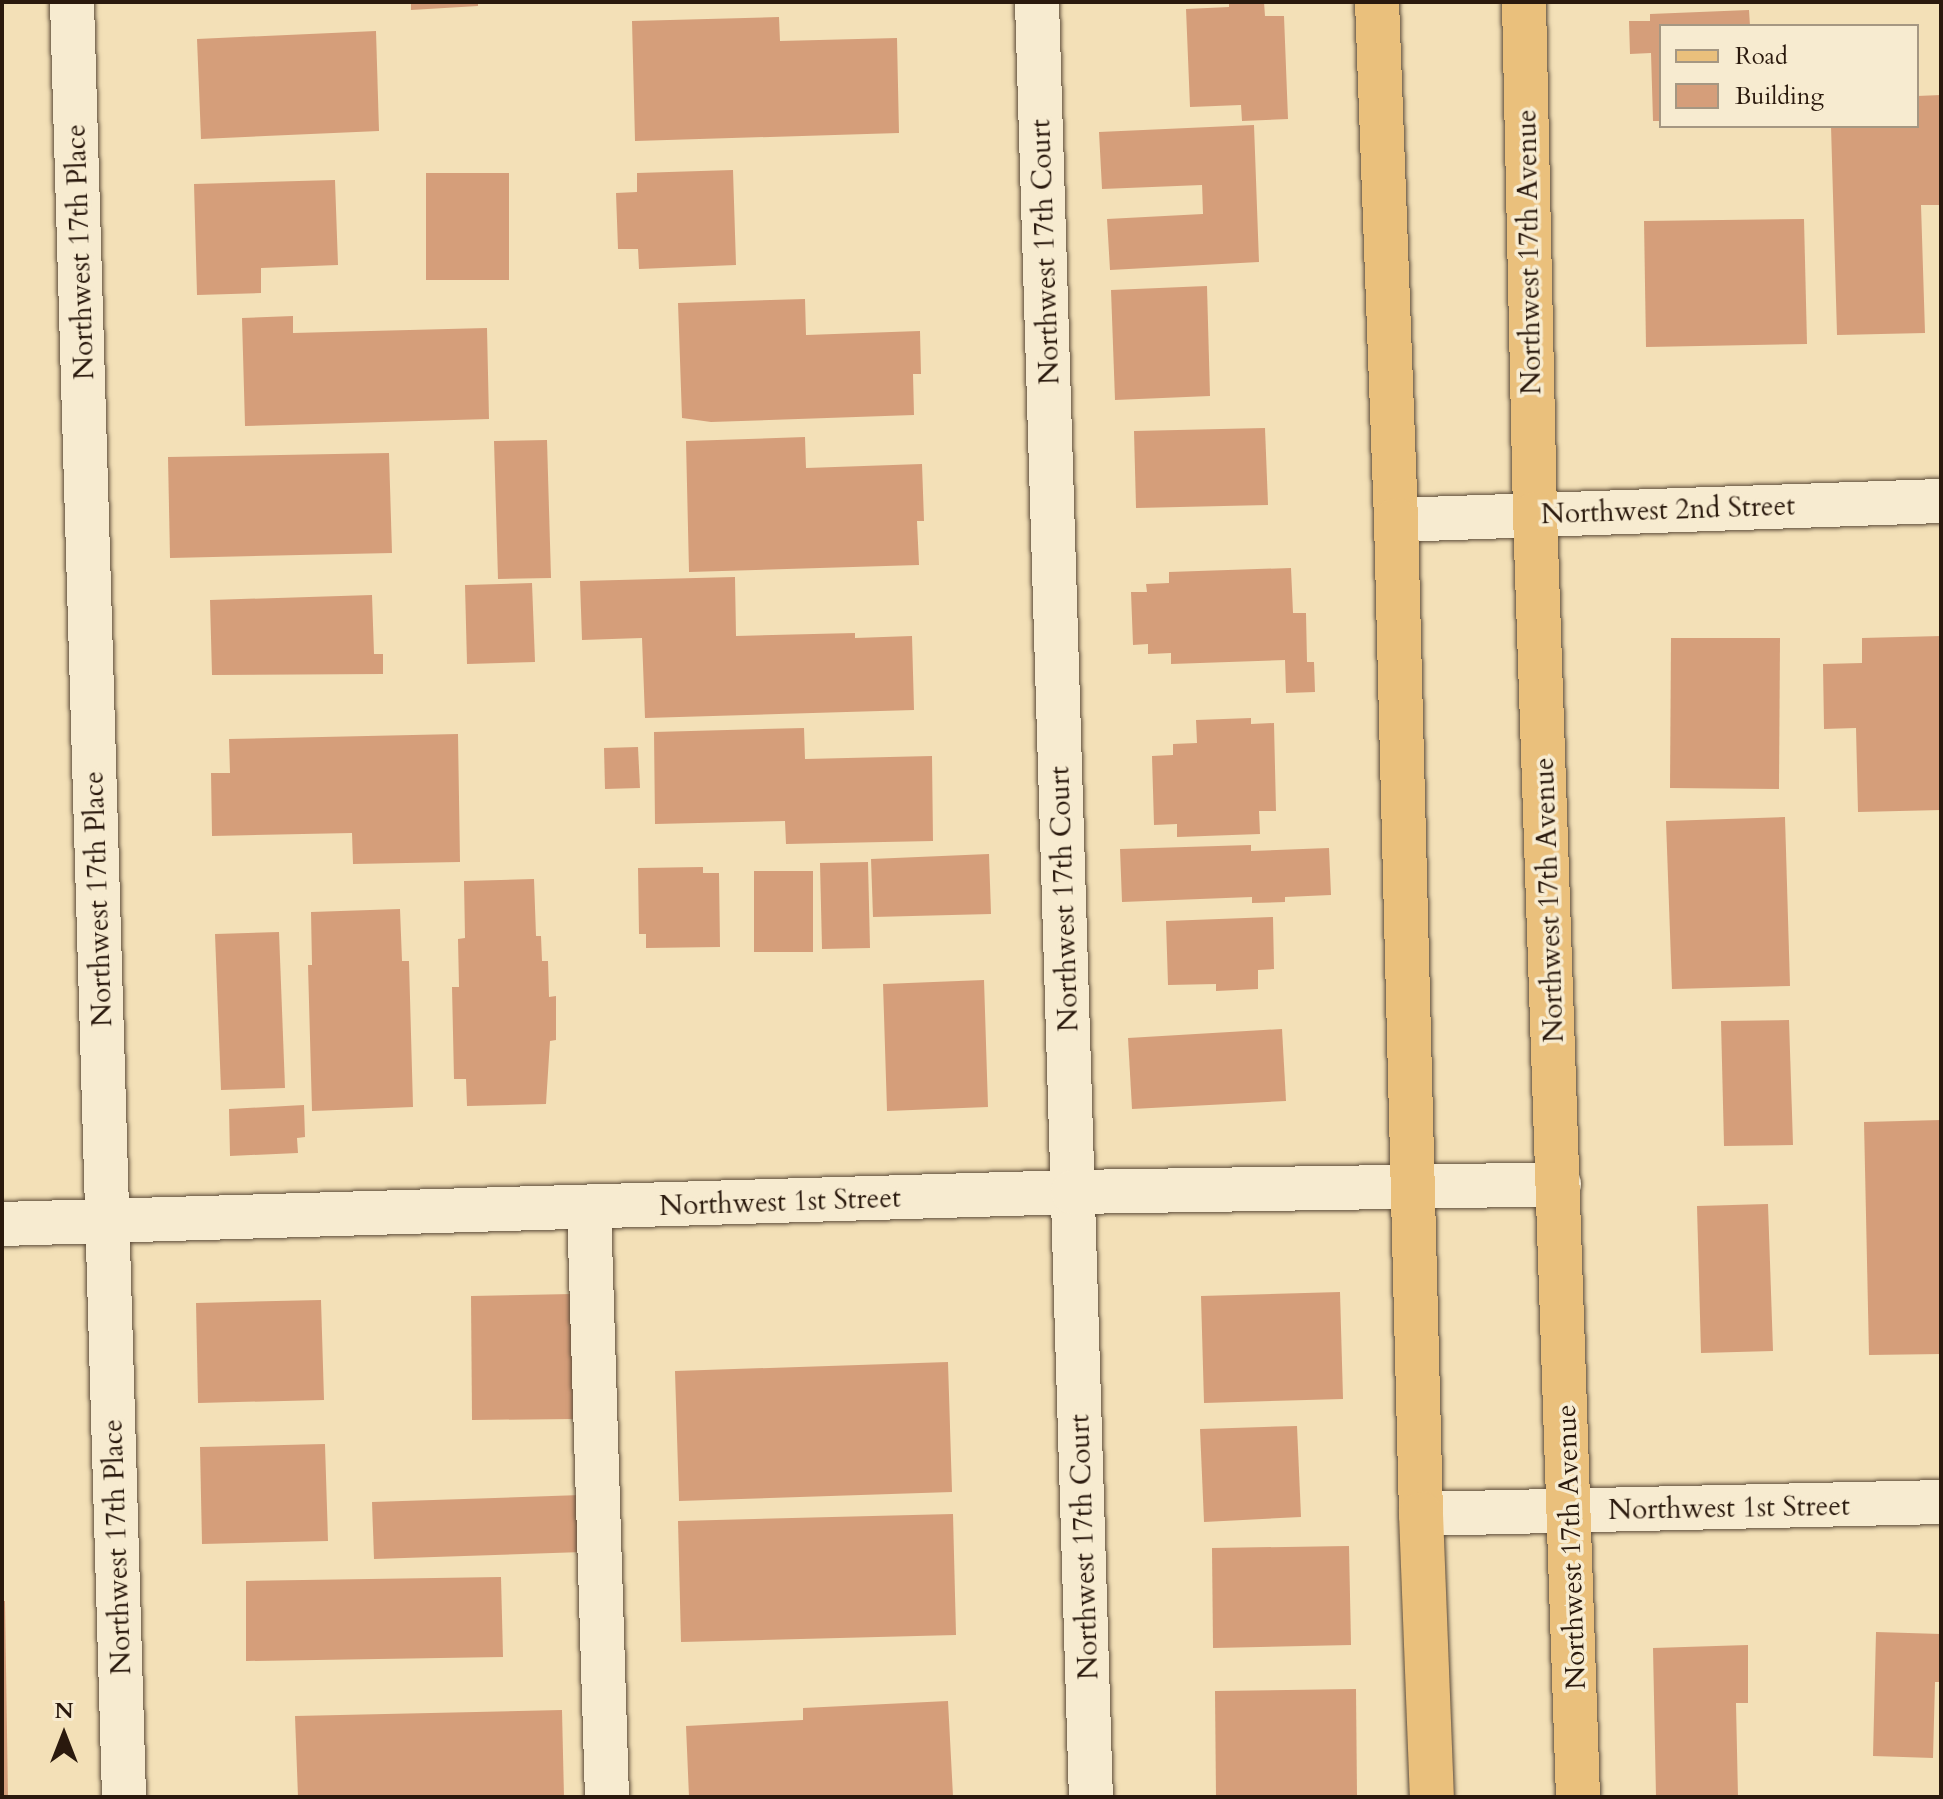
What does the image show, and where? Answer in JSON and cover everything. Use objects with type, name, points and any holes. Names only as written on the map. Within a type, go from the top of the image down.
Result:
[{"type":"main road","points":[[1377,2],[1396,520],[1421,1514],[1432,1797]]},
{"type":"main road","name":"Northwest 17th Avenue","points":[[1524,2],[1535,514],[1571,1510],[1578,1797]]},
{"type":"street","name":"Northwest 17th Place","points":[[72,2],[124,1797]]},
{"type":"street","name":"Northwest 17th Court","points":[[1037,2],[1091,1797]]},
{"type":"street","name":"Northwest 2nd Street","points":[[1396,520],[1941,501]]},
{"type":"street","name":"Northwest 1st Street","points":[[2,1224],[1073,1192],[1412,1189],[1559,1184]]},
{"type":"street","points":[[589,1208],[607,1797]]},
{"type":"street","name":"Northwest 1st Street","points":[[1421,1514],[1675,1511],[1941,1502]]},
{"type":"building","points":[[411,2],[478,2],[478,6],[411,10]]},
{"type":"building","points":[[1229,2],[1264,2],[1265,16],[1284,16],[1288,119],[1242,121],[1241,105],[1190,107],[1186,9],[1229,7]]},
{"type":"building","points":[[1749,10],[1750,24],[1659,24],[1659,121],[1653,121],[1651,53],[1630,54],[1629,21],[1650,21],[1650,14]]},
{"type":"building","points":[[779,17],[780,41],[897,38],[899,133],[635,141],[632,21]]},
{"type":"building","points":[[376,31],[379,131],[201,139],[197,39]]},
{"type":"building","points":[[1941,95],[1941,205],[1921,205],[1925,333],[1837,335],[1831,128],[1919,128],[1919,96]]},
{"type":"building","points":[[1254,125],[1259,262],[1110,270],[1107,219],[1203,214],[1202,185],[1102,189],[1099,132]]},
{"type":"building","points":[[733,170],[736,265],[639,269],[638,249],[618,249],[616,193],[637,192],[637,173]]},
{"type":"building","points":[[426,173],[509,173],[509,280],[426,280]]},
{"type":"building","points":[[335,180],[338,265],[261,268],[261,293],[197,295],[194,184]]},
{"type":"building","points":[[1804,219],[1807,344],[1646,347],[1644,221]]},
{"type":"building","points":[[1207,286],[1210,396],[1115,400],[1111,290]]},
{"type":"building","points":[[805,299],[806,335],[920,331],[921,374],[913,374],[914,415],[711,422],[682,418],[678,303]]},
{"type":"building","points":[[293,316],[293,333],[487,328],[489,419],[245,426],[242,318]]},
{"type":"building","points":[[1265,428],[1268,505],[1136,508],[1134,431]]},
{"type":"building","points":[[805,437],[806,468],[922,464],[924,521],[917,521],[919,565],[689,572],[686,441]]},
{"type":"building","points":[[547,440],[551,578],[498,579],[494,441]]},
{"type":"building","points":[[389,453],[392,553],[170,558],[168,457]]},
{"type":"building","points":[[1291,568],[1293,613],[1306,613],[1307,662],[1314,662],[1315,692],[1286,693],[1285,660],[1171,664],[1171,653],[1148,654],[1148,644],[1133,645],[1131,592],[1147,592],[1146,584],[1169,583],[1169,572]]},
{"type":"building","points":[[735,577],[736,636],[855,633],[855,638],[912,636],[914,710],[645,718],[642,638],[582,640],[580,581]]},
{"type":"building","points":[[532,583],[535,662],[467,664],[465,585]]},
{"type":"building","points":[[372,595],[374,654],[383,654],[383,674],[212,675],[210,600]]},
{"type":"building","points":[[1941,636],[1941,810],[1858,812],[1856,728],[1824,729],[1823,664],[1862,663],[1862,638]]},
{"type":"building","points":[[1671,638],[1780,638],[1779,789],[1670,788]]},
{"type":"building","points":[[1251,718],[1251,724],[1274,723],[1276,811],[1259,811],[1260,834],[1177,837],[1177,824],[1154,825],[1152,756],[1173,755],[1173,744],[1197,743],[1196,720]]},
{"type":"building","points":[[804,728],[805,759],[932,756],[933,841],[786,844],[785,821],[655,824],[654,732]]},
{"type":"building","points":[[458,734],[460,862],[353,864],[352,833],[212,836],[211,773],[230,773],[229,739]]},
{"type":"building","points":[[638,747],[640,788],[605,789],[604,748]]},
{"type":"building","points":[[1785,817],[1790,986],[1672,989],[1666,821]]},
{"type":"building","points":[[1251,845],[1251,851],[1329,848],[1331,895],[1285,897],[1285,902],[1252,903],[1252,897],[1122,902],[1120,849]]},
{"type":"building","points":[[989,854],[991,914],[873,917],[871,859]]},
{"type":"building","points":[[868,862],[870,948],[822,949],[820,863]]},
{"type":"building","points":[[703,867],[703,873],[719,873],[720,947],[646,948],[646,934],[639,934],[638,868]]},
{"type":"building","points":[[754,871],[813,871],[813,952],[754,952]]},
{"type":"building","points":[[534,879],[536,936],[541,936],[542,961],[548,961],[549,997],[556,996],[556,1040],[550,1041],[546,1104],[467,1106],[466,1079],[454,1079],[452,987],[459,987],[458,939],[465,938],[464,881]]},
{"type":"building","points":[[400,909],[402,961],[409,961],[413,1107],[312,1111],[308,965],[312,965],[311,912]]},
{"type":"building","points":[[1273,917],[1274,969],[1258,970],[1258,989],[1216,991],[1216,984],[1168,985],[1166,921]]},
{"type":"building","points":[[279,932],[285,1088],[221,1090],[215,934]]},
{"type":"building","points":[[984,980],[988,1107],[887,1111],[883,984]]},
{"type":"building","points":[[1789,1020],[1793,1145],[1724,1146],[1721,1021]]},
{"type":"building","points":[[1282,1029],[1286,1101],[1132,1109],[1128,1038]]},
{"type":"building","points":[[304,1105],[305,1137],[297,1138],[298,1153],[230,1156],[229,1109]]},
{"type":"building","points":[[1941,1120],[1941,1354],[1869,1355],[1864,1122]]},
{"type":"building","points":[[1768,1204],[1773,1351],[1701,1353],[1697,1206]]},
{"type":"building","points":[[1340,1292],[1343,1399],[1204,1403],[1201,1296]]},
{"type":"building","points":[[572,1294],[573,1419],[472,1420],[471,1296]]},
{"type":"building","points":[[321,1300],[324,1400],[198,1403],[196,1303]]},
{"type":"building","points":[[948,1362],[952,1492],[679,1501],[675,1371]]},
{"type":"building","points":[[1297,1426],[1301,1517],[1204,1522],[1200,1429]]},
{"type":"building","points":[[325,1444],[328,1541],[202,1544],[200,1447]]},
{"type":"building","points":[[581,1495],[583,1552],[374,1559],[372,1502]]},
{"type":"building","points":[[953,1514],[956,1635],[681,1642],[678,1521]]},
{"type":"building","points":[[1349,1546],[1351,1645],[1213,1648],[1212,1548]]},
{"type":"building","points":[[501,1577],[503,1657],[246,1661],[246,1581]]},
{"type":"building","points":[[2,1601],[5,1601],[8,1797],[2,1797]]},
{"type":"building","points":[[1876,1632],[1941,1634],[1941,1682],[1935,1682],[1933,1758],[1873,1756]]},
{"type":"building","points":[[1748,1645],[1748,1703],[1736,1703],[1738,1797],[1656,1797],[1653,1648]]},
{"type":"building","points":[[1356,1689],[1357,1795],[1216,1797],[1215,1691]]},
{"type":"building","points":[[948,1701],[953,1796],[689,1797],[686,1726],[803,1720],[803,1708]]},
{"type":"building","points":[[562,1710],[564,1797],[298,1797],[295,1716]]}]
